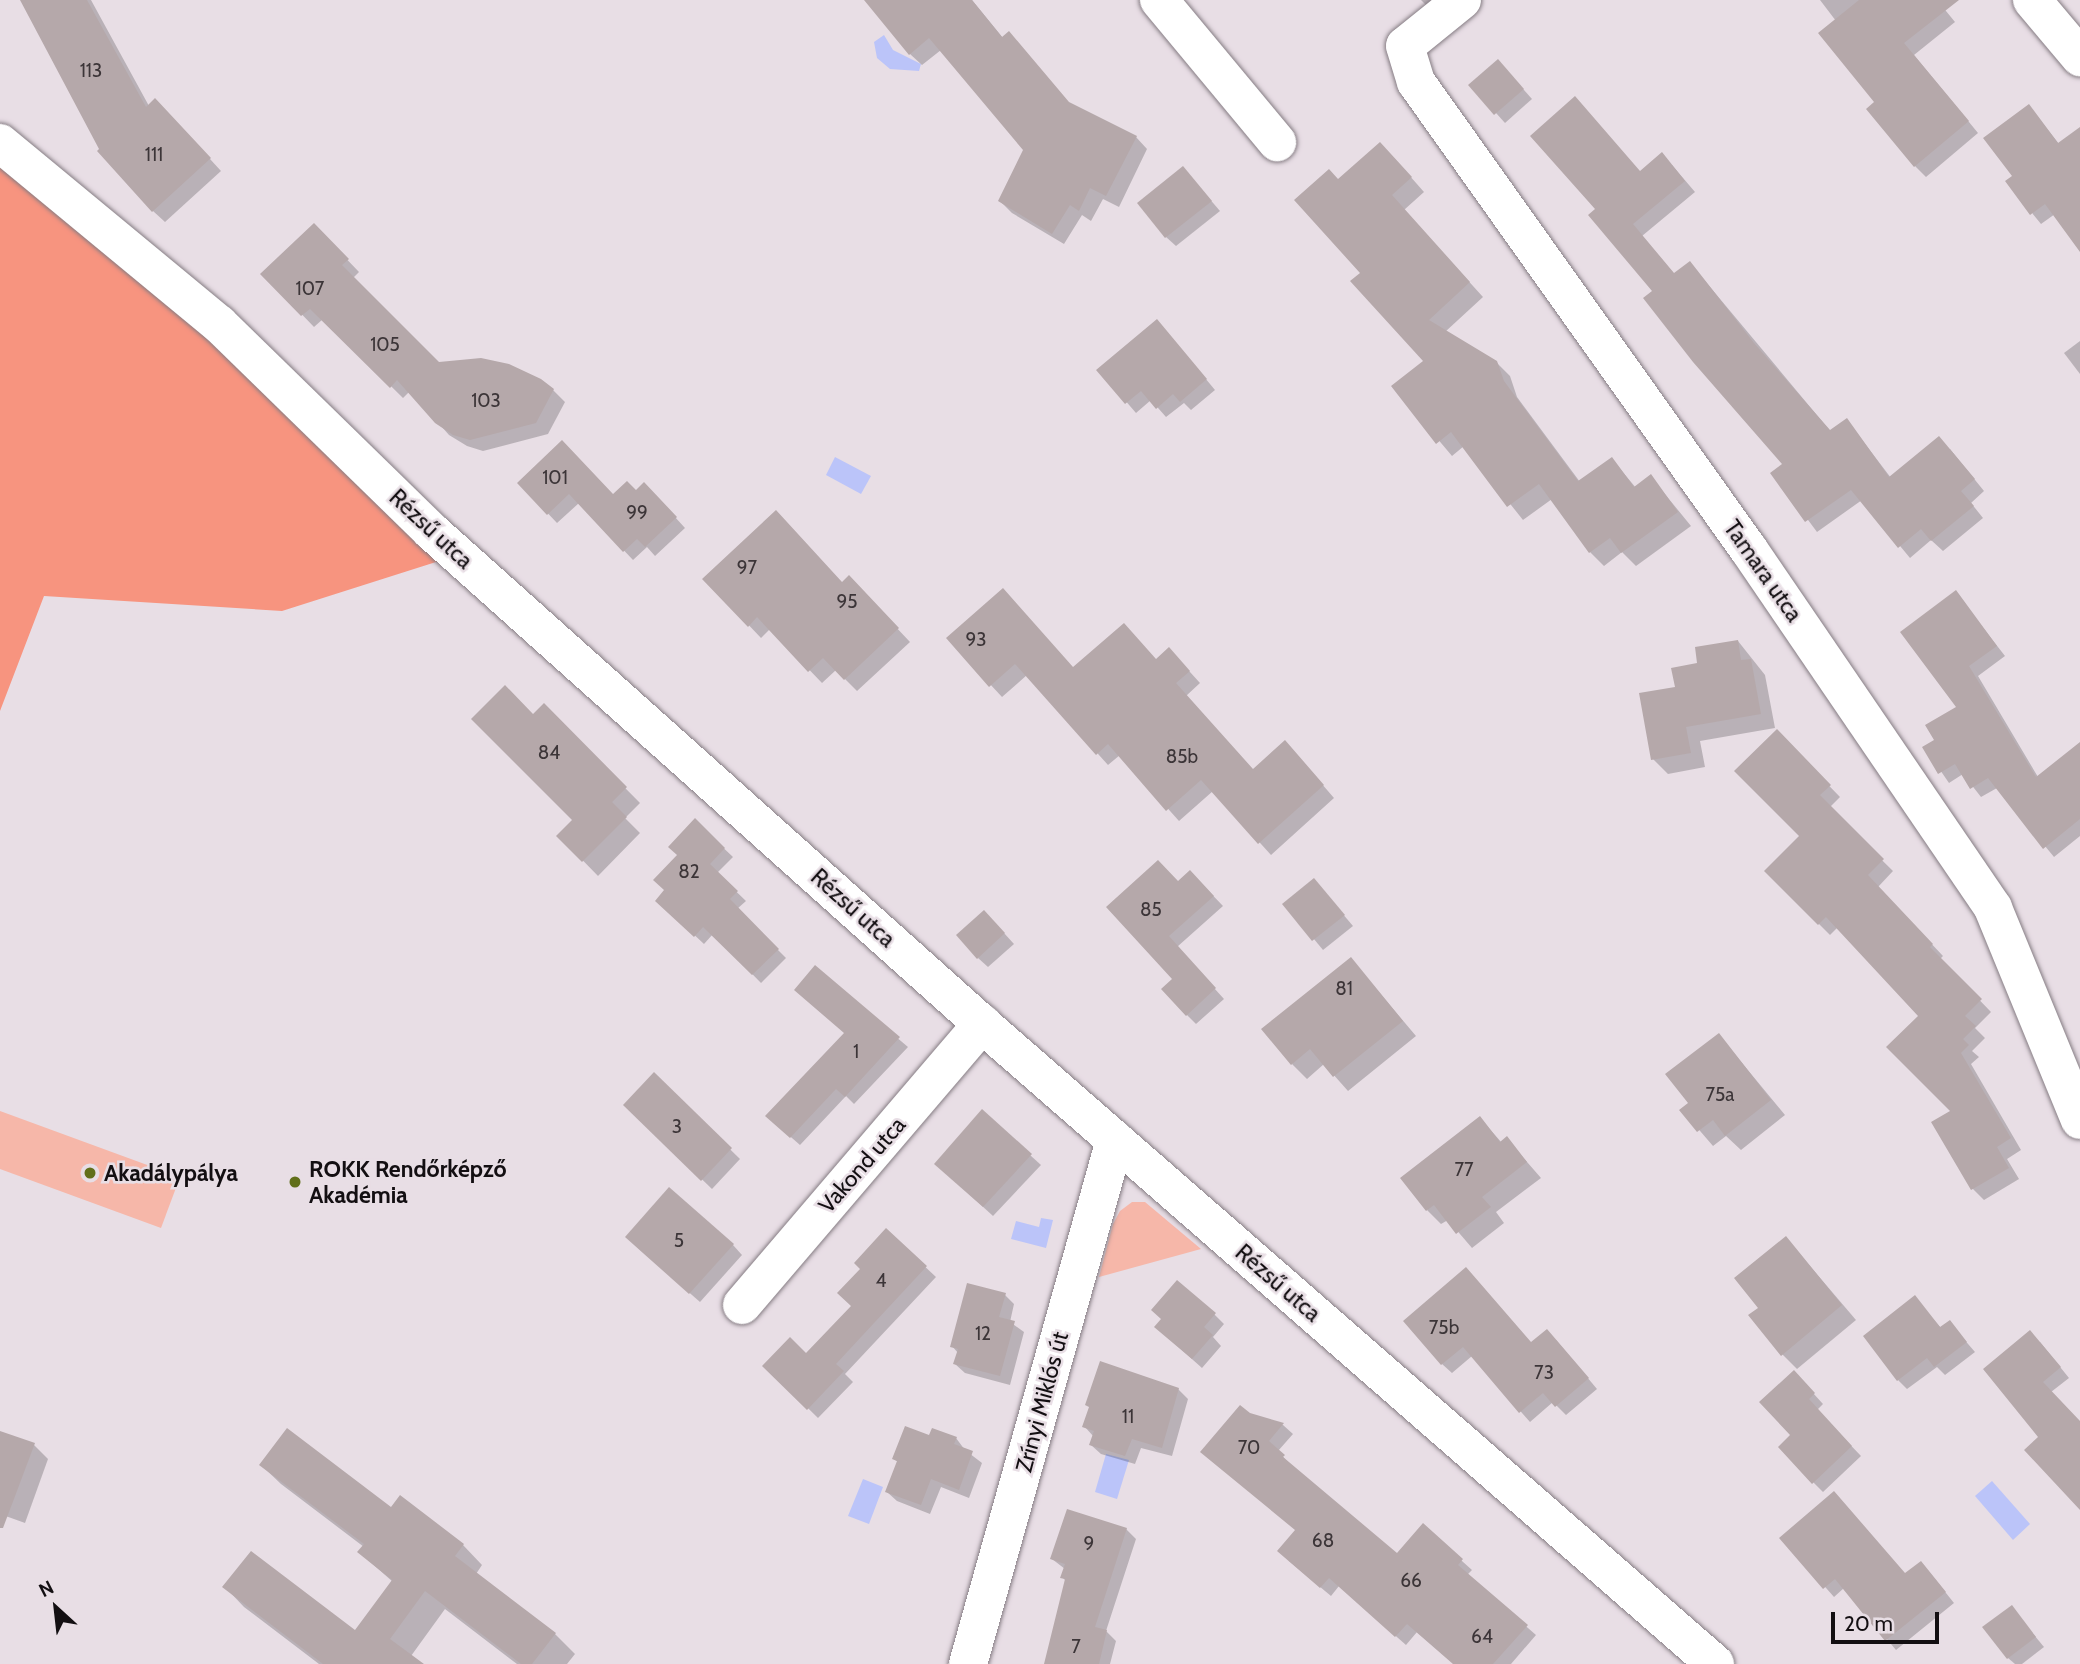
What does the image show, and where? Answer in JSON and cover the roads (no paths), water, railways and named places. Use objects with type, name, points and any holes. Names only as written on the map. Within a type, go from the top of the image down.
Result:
[{"type":"street","points":[[1159,0],[1277,142]]},
{"type":"street","name":"Tamara utca","points":[[1462,0],[1405,47],[1416,82],[1749,550],[1993,908],[2080,1120]]},
{"type":"street","points":[[2032,0],[2080,57]]},
{"type":"street","name":"Rézsű utca","points":[[0,143],[209,314],[431,531],[982,1024],[1716,1664]]},
{"type":"street","name":"Vakond utca","points":[[742,1305],[982,1024]]},
{"type":"street","name":"Zrínyi Miklós út","points":[[968,1664],[1115,1140]]},
{"type":"water","points":[[884,35],[893,50],[921,64],[919,71],[890,69],[877,58],[874,42]]},
{"type":"water","points":[[835,457],[871,476],[861,494],[826,475]]},
{"type":"water","points":[[1041,1218],[1053,1220],[1046,1248],[1011,1239],[1016,1221],[1039,1227]]},
{"type":"water","points":[[1106,1454],[1129,1460],[1117,1499],[1095,1492]]},
{"type":"water","points":[[863,1479],[883,1487],[869,1524],[848,1516]]},
{"type":"water","points":[[1992,1481],[2030,1524],[2013,1540],[1975,1496]]},
{"type":"place","name":"Akadálypálya","points":[[90,1173]]},
{"type":"place","name":"ROKK Rendőrképző Akadémia","points":[[295,1182]]}]
